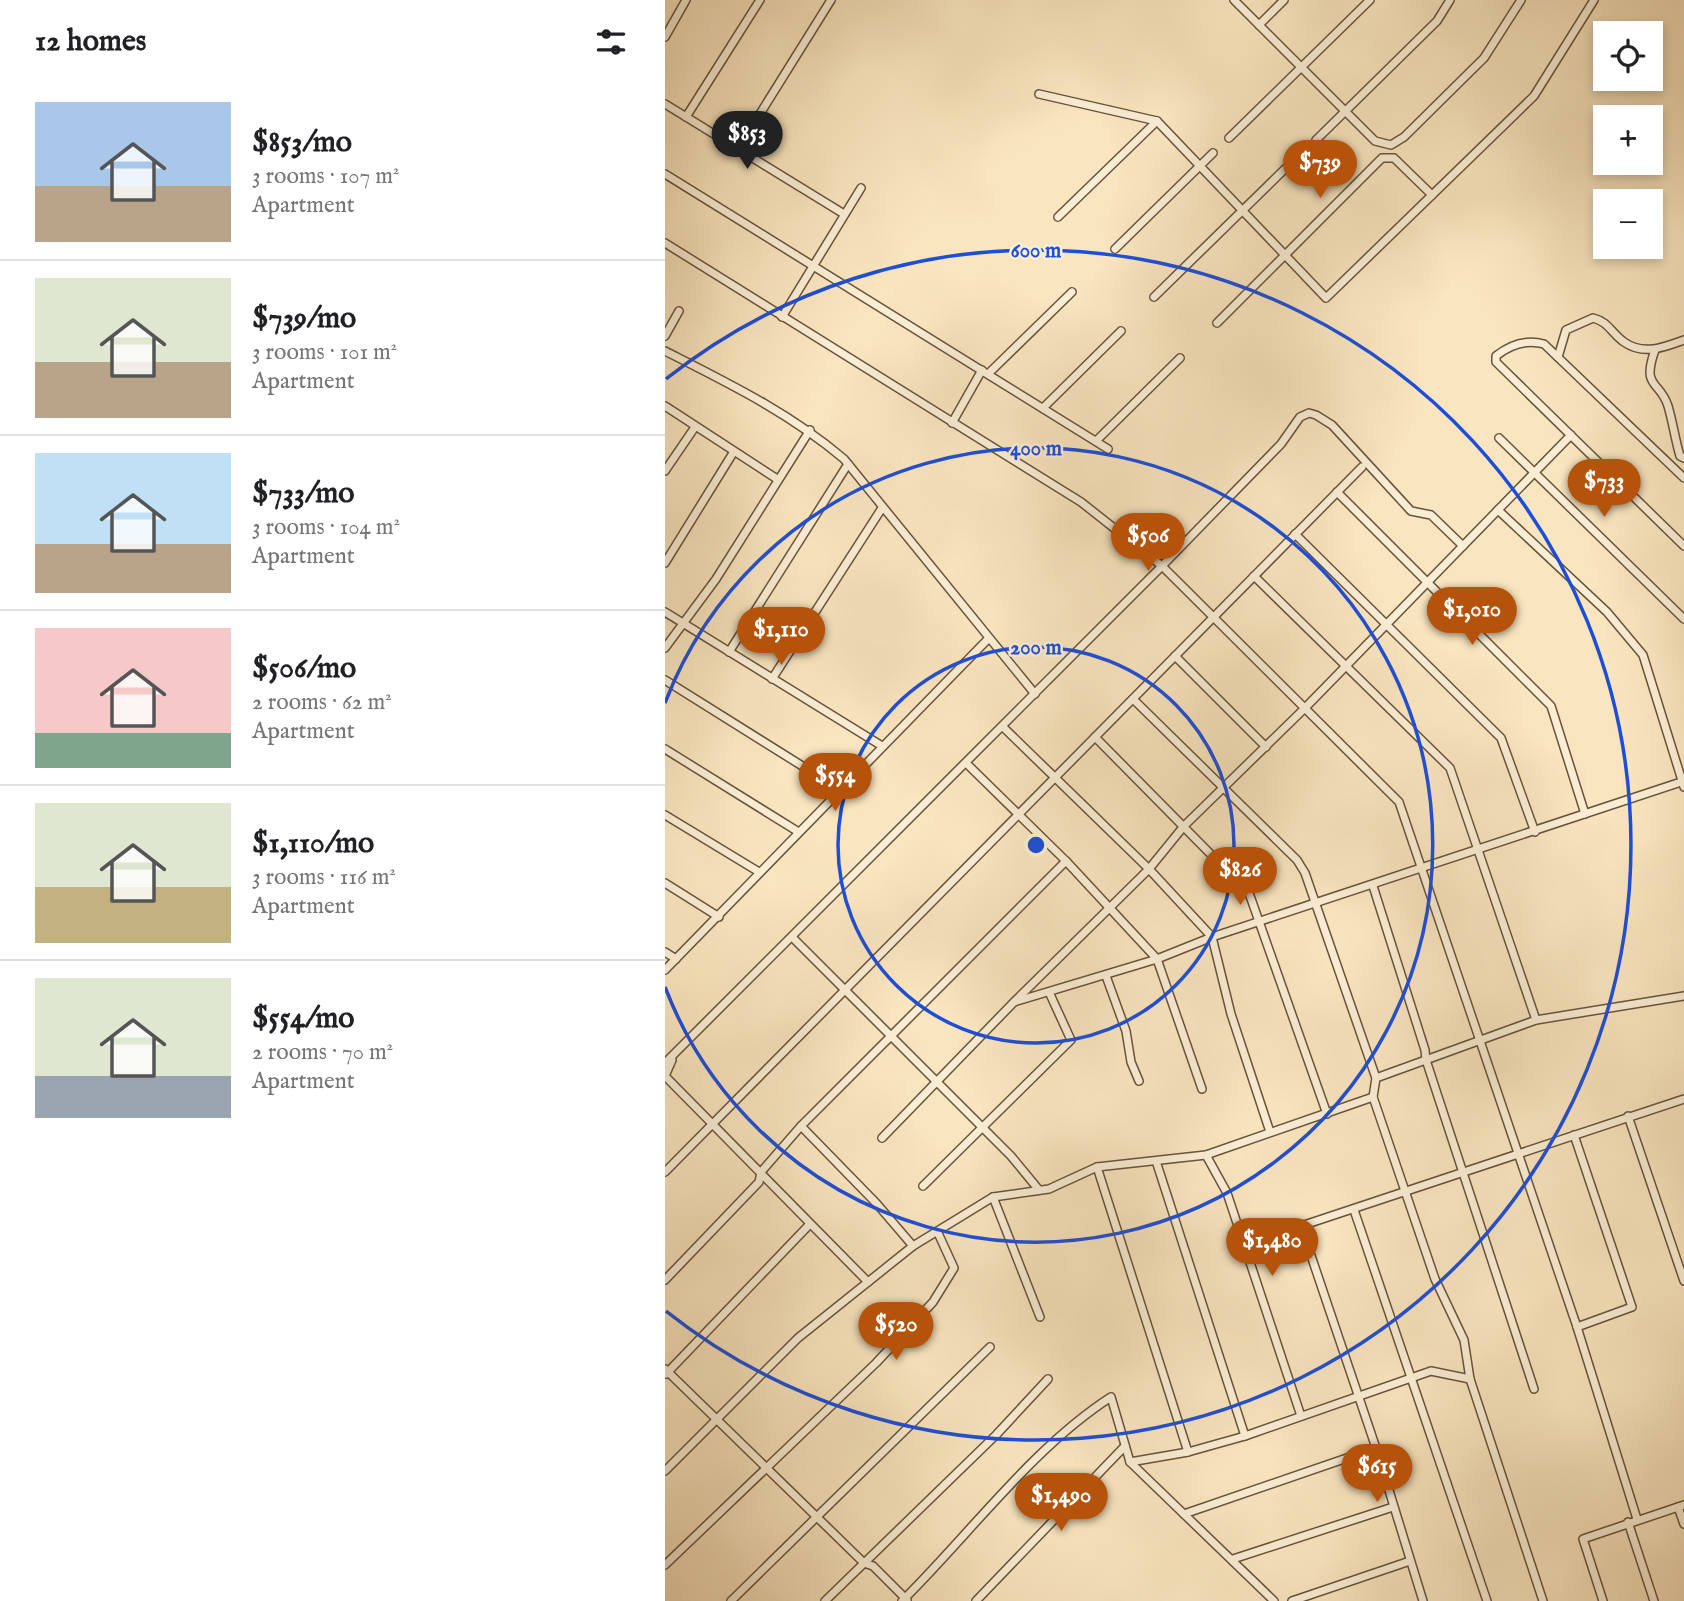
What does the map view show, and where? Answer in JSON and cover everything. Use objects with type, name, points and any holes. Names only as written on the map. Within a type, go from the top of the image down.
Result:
[{"type":"street","points":[[665,37],[686,0]]},
{"type":"street","points":[[686,117],[760,0]]},
{"type":"street","points":[[738,149],[831,0]]},
{"type":"street","points":[[1234,0],[1375,141],[1391,145],[1404,137],[1484,58],[1521,0]]},
{"type":"street","points":[[1259,25],[1284,0]]},
{"type":"street","points":[[1229,138],[1370,0]]},
{"type":"street","points":[[1316,140],[1437,21],[1450,0]]},
{"type":"street","points":[[1039,94],[1157,121],[1325,298],[1534,96],[1594,0]]},
{"type":"street","points":[[665,104],[843,214]]},
{"type":"street","points":[[1058,217],[1157,121]]},
{"type":"street","points":[[1115,249],[1213,153]]},
{"type":"street","points":[[1217,323],[1383,158],[1394,158],[1432,195]]},
{"type":"street","points":[[1154,297],[1294,160]]},
{"type":"street","points":[[665,174],[1108,449]]},
{"type":"street","points":[[782,317],[861,188]]},
{"type":"street","points":[[665,243],[1081,502],[1162,566],[1399,802],[1577,1327],[1637,1519]]},
{"type":"street","points":[[952,423],[985,372],[1072,292]]},
{"type":"street","points":[[665,336],[679,311]]},
{"type":"street","points":[[1558,357],[1566,330],[1593,318],[1605,321],[1624,342],[1654,350],[1684,340]]},
{"type":"street","points":[[1043,408],[1121,331]]},
{"type":"street","points":[[1684,478],[1545,344],[1536,342],[1515,345],[1496,356],[1496,362],[1684,546]]},
{"type":"street","points":[[1654,350],[1650,364],[1653,386],[1667,402],[1680,456],[1684,458]]},
{"type":"street","points":[[665,351],[743,390],[810,430],[848,464],[1035,694]]},
{"type":"street","points":[[1096,442],[1180,358]]},
{"type":"street","points":[[665,406],[733,453],[777,479]]},
{"type":"street","points":[[868,1282],[809,1225],[714,1122],[665,1076],[668,1062],[1162,566],[1281,444],[1300,417],[1309,413],[1316,415],[1349,441],[1411,511],[1431,515],[1463,546]]},
{"type":"street","points":[[665,471],[695,427]]},
{"type":"street","points":[[665,648],[716,579],[810,430]]},
{"type":"street","points":[[882,1138],[1014,1002],[1149,869],[1184,826],[1347,666],[1571,435]]},
{"type":"street","points":[[1499,438],[1536,471],[1684,619]]},
{"type":"street","points":[[665,563],[733,453]]},
{"type":"street","points":[[729,652],[848,464]]},
{"type":"street","points":[[665,1172],[1362,467]]},
{"type":"street","points":[[1337,492],[1552,706],[1585,814]]},
{"type":"street","points":[[772,678],[882,508]]},
{"type":"street","points":[[1014,1002],[1157,959],[1212,937],[1683,783],[1643,655],[1607,612],[1498,510]]},
{"type":"street","points":[[1295,534],[1501,737],[1535,832]]},
{"type":"street","points":[[1254,576],[1450,768],[1536,1020]]},
{"type":"street","points":[[665,612],[882,746]]},
{"type":"street","points":[[665,970],[719,917],[797,831],[988,639]]},
{"type":"street","points":[[1175,656],[1266,747]]},
{"type":"street","points":[[665,680],[839,789]]},
{"type":"street","points":[[1133,699],[1297,860],[1317,904],[1376,1078],[1373,1097],[1435,1279],[1452,1321],[1464,1340],[1470,1379],[1543,1601]]},
{"type":"street","points":[[1003,727],[1149,869],[1212,937],[1231,1014],[1271,1132]]},
{"type":"street","points":[[1095,737],[1240,881],[1261,922],[1327,1114]]},
{"type":"street","points":[[665,749],[797,831]]},
{"type":"street","points":[[967,764],[1066,861],[1157,959],[1202,1089]]},
{"type":"street","points":[[665,815],[759,872]]},
{"type":"street","points":[[665,1280],[759,1182],[761,1172],[801,1126],[890,1034],[1066,861]]},
{"type":"street","points":[[665,884],[719,917]]},
{"type":"street","points":[[1373,886],[1426,1060],[1534,1389]]},
{"type":"street","points":[[792,937],[983,1129],[1039,1190]]},
{"type":"street","points":[[665,952],[676,959]]},
{"type":"street","points":[[1106,975],[1126,1031],[1131,1062],[1139,1081]]},
{"type":"street","points":[[923,1186],[1071,1040],[1049,992]]},
{"type":"street","points":[[1376,1078],[1536,1020],[1684,996]]},
{"type":"street","points":[[665,1471],[718,1421],[798,1338],[913,1246],[993,1197],[1049,1189],[1097,1167],[1206,1155],[1373,1097]]},
{"type":"street","points":[[1423,1601],[1376,1448],[1301,1228],[1302,1224],[1354,1210],[1628,1116],[1684,1101]]},
{"type":"street","points":[[1628,1116],[1684,1281]]},
{"type":"street","points":[[801,1126],[877,1203],[913,1246]]},
{"type":"street","points":[[1574,1135],[1632,1307],[1577,1327]]},
{"type":"street","points":[[1206,1155],[1227,1193],[1301,1416]]},
{"type":"street","points":[[1156,1161],[1245,1436]]},
{"type":"street","points":[[1097,1167],[1188,1452]]},
{"type":"street","points":[[993,1197],[1040,1317]]},
{"type":"street","points":[[1354,1210],[1487,1601]]},
{"type":"street","points":[[809,1225],[666,1372],[864,1563],[873,1566],[905,1600],[998,1500],[1084,1415],[1111,1397],[1130,1462],[1156,1491],[1233,1559],[1264,1598],[1274,1601]]},
{"type":"street","points":[[665,1566],[933,1302],[954,1268],[938,1233]]},
{"type":"street","points":[[731,1601],[885,1447],[990,1347]]},
{"type":"street","points":[[1130,1462],[1188,1452],[1245,1436],[1431,1371],[1470,1379]]},
{"type":"street","points":[[825,1601],[996,1435],[1048,1379]]},
{"type":"street","points":[[976,1601],[1125,1446]]},
{"type":"street","points":[[1184,1514],[1376,1448]]},
{"type":"street","points":[[1603,1601],[1584,1539],[1681,1506],[1684,1524]]},
{"type":"street","points":[[1233,1559],[1392,1507]]},
{"type":"street","points":[[1628,1522],[1654,1601]]},
{"type":"street","points":[[1292,1601],[1410,1561]]}]
